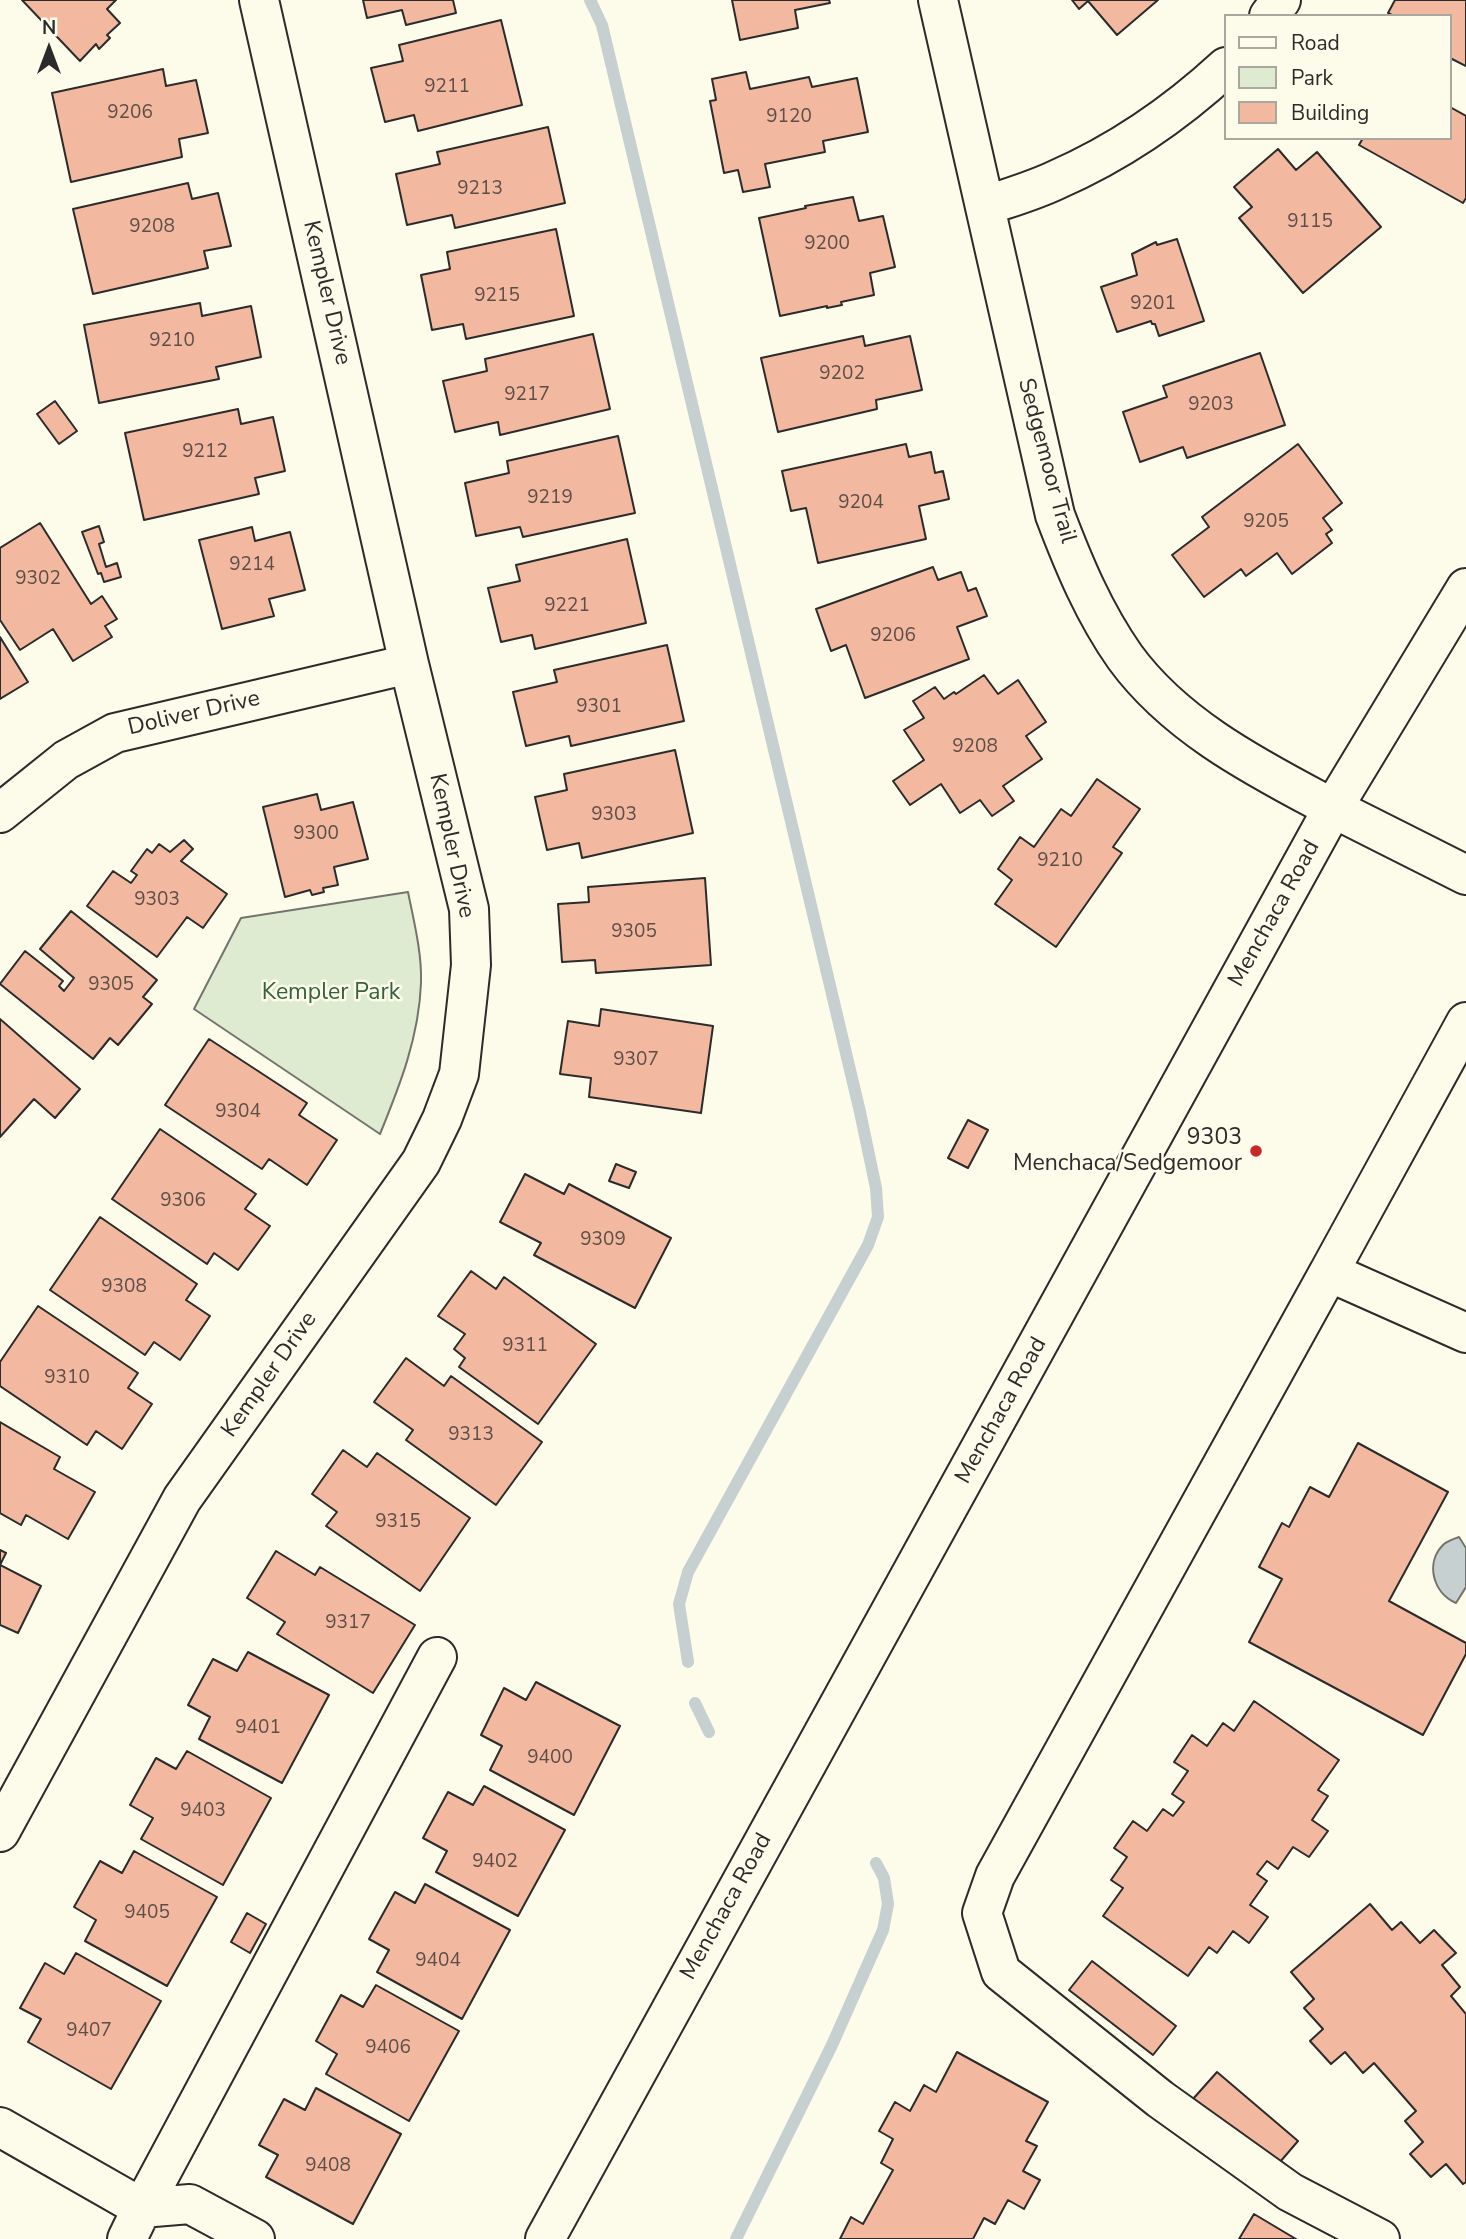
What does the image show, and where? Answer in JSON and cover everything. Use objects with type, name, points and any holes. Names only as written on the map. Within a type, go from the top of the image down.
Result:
[{"type":"street","name":"Kempler Drive","points":[[0,1832],[182,1499],[421,1163],[442,1119],[458,1074],[471,965],[469,909],[409,664],[259,0]]},
{"type":"street","name":"Sedgemoor Trail","points":[[938,0],[1055,515],[1078,574],[1102,624],[1127,659],[1156,692],[1201,731],[1260,770],[1466,875]]},
{"type":"street","points":[[985,206],[1054,181],[1104,158],[1144,134],[1193,97],[1224,68]]},
{"type":"street","name":"Menchaca Road","points":[[545,2239],[1333,808],[1466,588]]},
{"type":"street","name":"Doliver Drive","points":[[0,813],[66,760],[115,733],[409,664]]},
{"type":"street","points":[[1380,2239],[1290,2192],[1160,2099],[1001,1972],[982,1913],[995,1876],[1466,1022]]},
{"type":"street","points":[[1329,1272],[1466,1333]]},
{"type":"street","points":[[141,2229],[437,1657]]},
{"type":"street","points":[[0,2127],[141,2229]]},
{"type":"street","points":[[141,2229],[190,2204],[255,2239]]},
{"type":"green space","name":"Kempler Park","points":[[408,892],[420,960],[421,983],[417,1022],[395,1097],[380,1134],[194,1009],[241,918]]},
{"type":"shaded area","points":[[1459,1537],[1466,1548],[1466,1587],[1456,1603],[1437,1585],[1433,1569],[1437,1552],[1443,1545]]},
{"type":"building","points":[[22,0],[116,0],[107,9],[120,23],[107,35],[110,38],[99,49],[96,44],[80,61]]},
{"type":"building","points":[[363,0],[453,0],[456,13],[406,25],[402,10],[367,18]]},
{"type":"building","points":[[732,0],[829,0],[830,3],[795,10],[798,28],[740,40]]},
{"type":"building","points":[[1072,0],[1158,0],[1117,35],[1088,1],[1079,9]]},
{"type":"building","points":[[1395,0],[1466,0],[1466,66],[1452,59],[1452,14],[1388,13]]},
{"type":"building","points":[[501,20],[522,105],[418,131],[414,115],[385,122],[371,68],[403,61],[399,45]]},
{"type":"building","points":[[163,69],[166,86],[196,80],[208,133],[179,139],[182,157],[71,182],[52,93]]},
{"type":"building","points":[[746,72],[750,89],[809,77],[812,87],[857,78],[868,132],[823,141],[825,152],[765,164],[770,187],[743,192],[738,170],[724,173],[710,101],[716,100],[712,79]]},
{"type":"building","points":[[1452,108],[1466,116],[1466,198],[1463,203],[1359,145],[1362,140],[1452,140]]},
{"type":"building","points":[[548,127],[565,203],[455,228],[452,215],[407,225],[396,174],[440,164],[437,152]]},
{"type":"building","points":[[1278,149],[1296,170],[1317,152],[1381,227],[1303,293],[1239,218],[1252,207],[1234,187]]},
{"type":"building","points":[[188,183],[192,199],[218,193],[231,246],[204,251],[208,268],[93,294],[73,209]]},
{"type":"building","points":[[853,197],[859,221],[883,216],[895,267],[870,273],[874,295],[841,302],[842,305],[780,316],[759,218]]},
{"type":"building","points":[[556,229],[574,316],[466,339],[463,324],[432,330],[421,275],[450,269],[447,252]]},
{"type":"building","points":[[1177,239],[1204,321],[1159,336],[1155,324],[1151,321],[1117,332],[1101,287],[1137,275],[1132,254],[1156,242],[1157,245]]},
{"type":"building","points":[[200,303],[202,316],[251,306],[261,357],[216,367],[219,379],[99,403],[84,325]]},
{"type":"building","points":[[593,334],[610,409],[500,435],[498,422],[455,432],[443,381],[487,371],[485,359]]},
{"type":"building","points":[[863,336],[865,346],[910,336],[922,390],[876,400],[877,409],[778,432],[761,358]]},
{"type":"building","points":[[1260,353],[1285,425],[1187,458],[1183,447],[1140,462],[1123,412],[1167,397],[1163,386]]},
{"type":"building","points":[[55,401],[77,431],[59,444],[37,414]]},
{"type":"building","points":[[238,409],[241,424],[273,417],[285,471],[255,478],[259,494],[144,520],[125,433]]},
{"type":"building","points":[[618,436],[635,513],[523,537],[520,527],[476,536],[465,483],[509,473],[507,461]]},
{"type":"building","points":[[906,444],[909,457],[931,452],[935,473],[943,471],[949,499],[919,506],[926,539],[818,563],[806,508],[791,511],[782,471]]},
{"type":"building","points":[[1298,444],[1342,503],[1323,518],[1332,530],[1326,534],[1332,543],[1292,574],[1277,553],[1246,576],[1241,569],[1204,597],[1172,555],[1209,527],[1202,517]]},
{"type":"building","points":[[40,523],[91,604],[102,596],[117,619],[105,626],[112,637],[73,661],[53,629],[20,650],[0,620],[0,548]]},
{"type":"building","points":[[99,526],[104,542],[99,544],[106,567],[117,563],[121,577],[104,582],[101,573],[98,574],[82,532]]},
{"type":"building","points":[[252,527],[255,541],[290,532],[305,590],[269,599],[274,616],[222,629],[199,540]]},
{"type":"building","points":[[627,539],[646,623],[535,649],[532,635],[501,642],[488,588],[520,581],[516,565]]},
{"type":"building","points":[[933,567],[938,580],[961,572],[968,591],[976,588],[987,616],[957,627],[969,659],[865,698],[846,645],[831,651],[816,609]]},
{"type":"building","points":[[0,637],[28,682],[0,699]]},
{"type":"building","points":[[667,645],[684,721],[571,746],[569,736],[526,746],[513,692],[557,682],[554,670]]},
{"type":"building","points":[[984,675],[998,694],[1018,680],[1046,722],[1026,736],[1042,759],[1003,786],[1014,801],[992,816],[980,800],[960,813],[941,784],[910,805],[893,781],[924,760],[904,730],[924,718],[913,701],[935,687],[944,699]]},
{"type":"building","points":[[675,750],[693,833],[582,858],[579,843],[547,850],[535,797],[567,790],[564,774]]},
{"type":"building","points":[[1097,779],[1140,809],[1113,847],[1122,853],[1056,947],[995,904],[1012,880],[998,869],[1020,837],[1034,847],[1061,809],[1071,816]]},
{"type":"building","points":[[317,794],[321,810],[353,802],[368,859],[334,867],[338,885],[323,888],[324,892],[312,895],[310,890],[285,897],[263,807]]},
{"type":"building","points":[[184,840],[193,849],[181,861],[227,894],[203,928],[187,917],[157,957],[87,906],[113,871],[131,883],[137,875],[131,871],[147,849],[152,853],[159,844],[170,852]]},
{"type":"building","points":[[705,878],[711,965],[596,973],[595,960],[562,962],[558,904],[589,902],[588,887]]},
{"type":"building","points":[[71,911],[157,980],[143,997],[152,1004],[118,1045],[110,1038],[93,1059],[0,984],[25,951],[63,981],[59,986],[64,991],[74,978],[40,949]]},
{"type":"building","points":[[601,1009],[713,1026],[701,1113],[589,1097],[591,1078],[560,1074],[568,1021],[599,1026]]},
{"type":"building","points":[[0,1019],[80,1089],[55,1118],[34,1099],[0,1137]]},
{"type":"building","points":[[209,1039],[307,1103],[299,1115],[337,1140],[307,1185],[269,1159],[262,1169],[165,1105]]},
{"type":"building","points":[[968,1120],[988,1130],[968,1168],[948,1158]]},
{"type":"building","points":[[160,1129],[256,1194],[245,1209],[270,1226],[238,1270],[214,1253],[207,1264],[112,1199]]},
{"type":"building","points":[[616,1164],[636,1172],[629,1188],[609,1181]]},
{"type":"building","points":[[525,1174],[564,1194],[569,1184],[671,1238],[635,1308],[534,1255],[541,1243],[500,1222]]},
{"type":"building","points":[[100,1217],[197,1284],[186,1300],[210,1316],[180,1360],[154,1342],[145,1355],[50,1290]]},
{"type":"building","points":[[471,1271],[496,1289],[504,1277],[596,1344],[538,1424],[459,1367],[465,1358],[454,1349],[465,1334],[438,1316]]},
{"type":"building","points":[[38,1306],[138,1373],[128,1388],[152,1404],[122,1449],[96,1431],[87,1445],[0,1386],[0,1362]]},
{"type":"building","points":[[406,1358],[444,1386],[451,1376],[542,1442],[496,1505],[406,1440],[413,1430],[374,1402]]},
{"type":"building","points":[[0,1422],[60,1457],[54,1469],[95,1492],[68,1539],[26,1515],[21,1525],[0,1513]]},
{"type":"building","points":[[1358,1443],[1448,1492],[1389,1601],[1466,1643],[1466,1654],[1423,1735],[1249,1642],[1282,1579],[1259,1567],[1282,1523],[1289,1527],[1310,1487],[1329,1497]]},
{"type":"building","points":[[343,1450],[367,1467],[377,1453],[470,1518],[420,1591],[326,1526],[337,1512],[312,1494]]},
{"type":"building","points":[[0,1550],[6,1553],[0,1565]]},
{"type":"building","points":[[276,1551],[315,1575],[320,1567],[415,1625],[373,1693],[277,1634],[285,1622],[247,1598]]},
{"type":"building","points":[[0,1565],[41,1586],[18,1633],[0,1625]]},
{"type":"building","points":[[248,1652],[329,1695],[282,1783],[199,1739],[210,1717],[188,1705],[213,1659],[237,1671]]},
{"type":"building","points":[[536,1682],[620,1726],[574,1815],[490,1770],[502,1746],[481,1735],[504,1688],[526,1700]]},
{"type":"building","points":[[1254,1701],[1339,1760],[1318,1790],[1328,1796],[1312,1820],[1328,1831],[1309,1857],[1293,1847],[1278,1869],[1267,1861],[1257,1874],[1267,1881],[1250,1905],[1268,1917],[1249,1943],[1233,1931],[1217,1953],[1209,1947],[1188,1976],[1103,1916],[1123,1888],[1111,1880],[1127,1857],[1114,1848],[1133,1821],[1147,1831],[1163,1809],[1173,1816],[1184,1802],[1172,1794],[1188,1771],[1174,1762],[1192,1735],[1207,1746],[1223,1723],[1234,1731]]},
{"type":"building","points":[[187,1751],[271,1798],[223,1885],[141,1839],[153,1818],[130,1805],[156,1758],[176,1769]]},
{"type":"building","points":[[484,1786],[565,1830],[518,1916],[436,1872],[447,1851],[423,1838],[448,1792],[473,1805]]},
{"type":"building","points":[[134,1851],[217,1897],[167,1986],[85,1941],[96,1920],[74,1907],[100,1861],[122,1873]]},
{"type":"building","points":[[425,1884],[510,1930],[462,2019],[377,1972],[389,1950],[369,1939],[395,1892],[415,1903]]},
{"type":"building","points":[[1370,1904],[1392,1930],[1401,1922],[1420,1943],[1434,1930],[1456,1953],[1442,1965],[1460,1987],[1451,1996],[1466,2014],[1466,2182],[1463,2184],[1446,2164],[1431,2177],[1410,2154],[1423,2142],[1405,2121],[1416,2111],[1374,2063],[1363,2073],[1345,2052],[1331,2064],[1310,2041],[1323,2029],[1304,2008],[1314,1999],[1291,1972]]},
{"type":"building","points":[[247,1913],[266,1924],[250,1953],[231,1942]]},
{"type":"building","points":[[76,1953],[161,2001],[111,2089],[28,2042],[41,2019],[20,2008],[45,1963],[64,1974]]},
{"type":"building","points":[[1092,1961],[1176,2026],[1153,2055],[1069,1990]]},
{"type":"building","points":[[376,1985],[459,2031],[409,2121],[326,2074],[337,2054],[316,2041],[341,1995],[363,2007]]},
{"type":"building","points":[[957,2052],[1048,2102],[1026,2141],[1037,2146],[1023,2171],[1040,2180],[1024,2209],[1008,2200],[995,2224],[984,2218],[973,2239],[840,2239],[851,2217],[863,2224],[893,2170],[881,2163],[893,2139],[879,2131],[895,2102],[910,2111],[924,2085],[936,2092]]},
{"type":"building","points":[[1217,2072],[1298,2141],[1274,2169],[1193,2099]]},
{"type":"building","points":[[316,2088],[401,2134],[353,2224],[266,2177],[278,2155],[259,2145],[284,2099],[305,2110]]},
{"type":"building","points":[[1254,2214],[1296,2239],[1239,2239]]},
{"type":"waterway","points":[[590,0],[602,25],[860,1112],[876,1188],[878,1217],[868,1245],[688,1572],[679,1604],[688,1662]]},
{"type":"waterway","points":[[695,1703],[709,1732]]},
{"type":"waterway","points":[[736,2239],[832,2045],[883,1930],[888,1904],[884,1878],[876,1863]]},
{"type":"place","name":"9303 Menchaca/Sedgemoor","points":[[1256,1151]]}]
